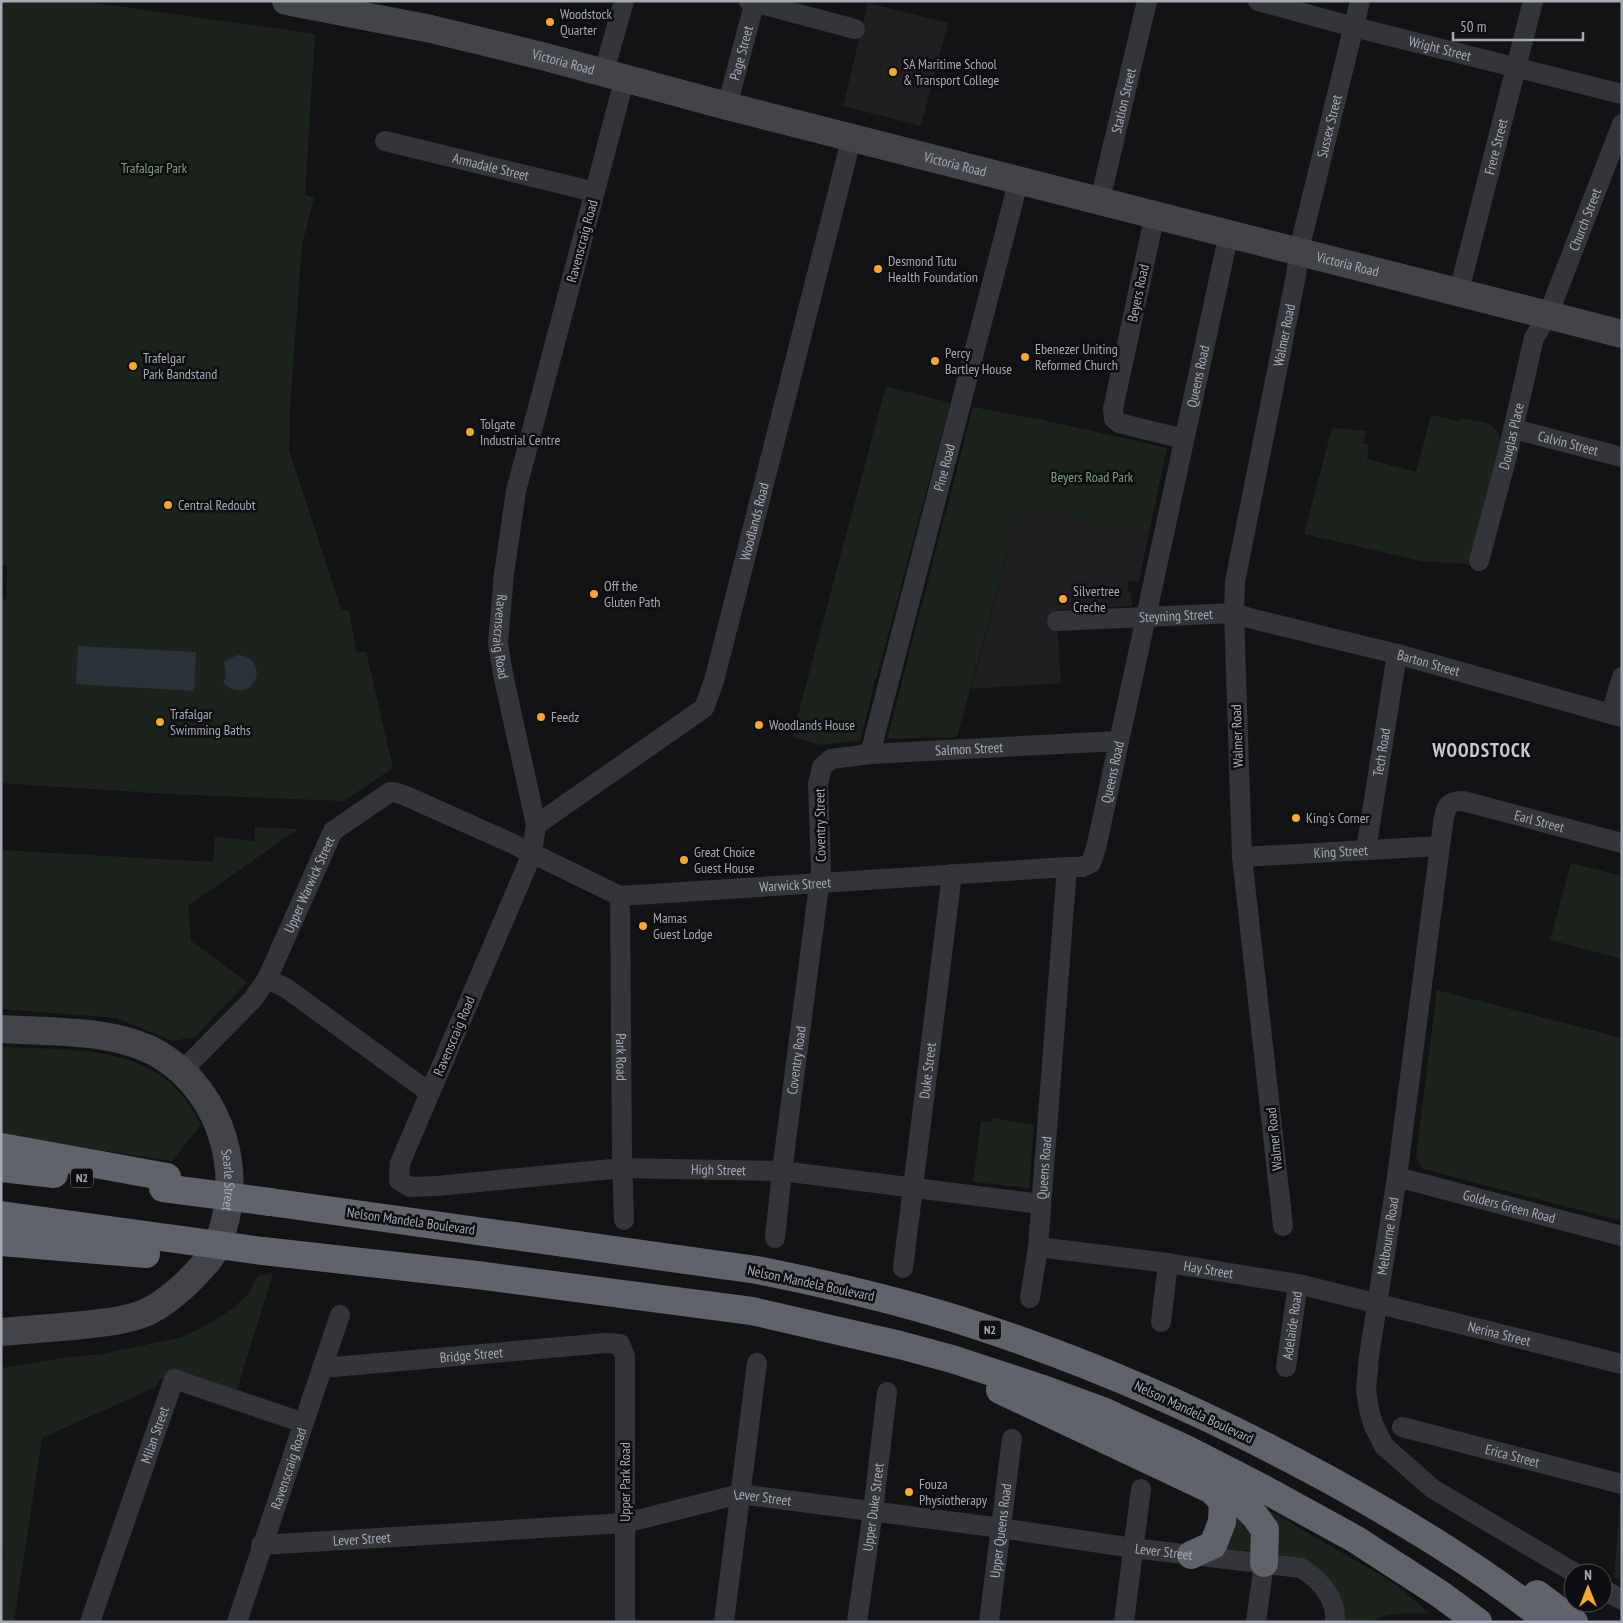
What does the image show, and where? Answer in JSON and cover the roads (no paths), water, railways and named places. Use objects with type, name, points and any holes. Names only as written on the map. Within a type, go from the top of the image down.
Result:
[{"type":"highway","points":[[1,1147],[165,1183]]},
{"type":"highway","name":"Nelson Mandela Boulevard","points":[[1,1168],[165,1183],[271,1198],[369,1215],[757,1270],[828,1284],[978,1326],[1117,1377],[1206,1416],[1281,1454],[1402,1521],[1470,1564],[1549,1622]]},
{"type":"highway","points":[[1,1215],[146,1244]]},
{"type":"highway","points":[[1,1242],[146,1244],[477,1275],[752,1311],[900,1345],[1040,1388],[1104,1412],[1186,1449],[1355,1539],[1440,1594],[1478,1622]]},
{"type":"highway","points":[[960,1362],[1003,1392],[1244,1505],[1265,1530],[1264,1563]]},
{"type":"highway","points":[[1191,1555],[1213,1545],[1222,1522],[1223,1502],[1212,1490]]},
{"type":"highway","points":[[1402,1521],[1475,1557],[1542,1597],[1574,1622]]},
{"type":"main road","name":"Victoria Road","points":[[286,1],[323,4],[614,75],[728,106],[852,136],[1622,334]]},
{"type":"main road","name":"Searle Street","points":[[1,1029],[117,1038],[142,1046],[161,1056],[182,1071],[204,1095],[220,1123],[226,1142],[230,1168],[228,1210],[217,1246],[198,1272],[173,1296],[147,1312],[111,1322],[1,1332]]},
{"type":"street","name":"Ravenscraig Road","points":[[399,1180],[400,1163],[532,854],[536,825],[498,643],[504,574],[516,491],[595,192],[624,1]]},
{"type":"street","name":"Station Street","points":[[1100,200],[1147,1]]},
{"type":"street","name":"Wright Street","points":[[1258,1],[1516,69],[1622,94]]},
{"type":"street","name":"Sussex Street","points":[[1299,250],[1360,1]]},
{"type":"street","name":"Frere Street","points":[[1459,291],[1533,1]]},
{"type":"street","points":[[753,2],[855,29]]},
{"type":"street","name":"Page Street","points":[[728,106],[753,2]]},
{"type":"street","name":"Church Street","points":[[1548,315],[1622,124]]},
{"type":"street","name":"Woodlands Road","points":[[536,825],[704,708],[716,672],[852,136]]},
{"type":"street","name":"Armadale Street","points":[[385,141],[595,192]]},
{"type":"street","name":"Pine Road","points":[[870,754],[1019,179]]},
{"type":"street","name":"Beyers Road","points":[[1155,214],[1112,412],[1114,419],[1119,423],[1184,439]]},
{"type":"street","name":"Queens Road","points":[[1030,1298],[1038,1247],[1067,867],[1082,866],[1091,863],[1093,860],[1229,233]]},
{"type":"street","name":"Walmer Road","points":[[1283,1226],[1242,857],[1234,613],[1235,582],[1296,275],[1299,250]]},
{"type":"street","name":"Douglas Place","points":[[1479,560],[1514,430],[1534,338],[1548,315]]},
{"type":"street","name":"Calvin Street","points":[[1514,430],[1622,457]]},
{"type":"street","name":"Steyning Street","points":[[1057,621],[1234,613]]},
{"type":"street","name":"Barton Street","points":[[1234,613],[1397,654],[1616,716]]},
{"type":"street","name":"Tech Road","points":[[1366,850],[1397,654]]},
{"type":"street","points":[[1616,716],[1622,677]]},
{"type":"street","name":"Salmon Street","points":[[822,767],[831,759],[870,754],[1118,741]]},
{"type":"street","name":"Coventry Street","points":[[820,883],[818,784],[822,767]]},
{"type":"street","name":"Upper Warwick Street","points":[[182,1071],[253,999],[267,979],[333,830],[387,793],[394,792],[406,796],[532,854]]},
{"type":"street","name":"Earl Street","points":[[1458,801],[1622,844]]},
{"type":"street","name":"Melbourne Road","points":[[1458,801],[1448,806],[1440,846],[1397,1177],[1369,1356],[1366,1390],[1373,1424],[1384,1446],[1433,1489],[1563,1566]]},
{"type":"street","name":"King Street","points":[[1242,857],[1440,846]]},
{"type":"street","name":"Warwick Street","points":[[532,854],[620,896],[1067,867]]},
{"type":"street","name":"Duke Street","points":[[903,1268],[952,874]]},
{"type":"street","name":"Coventry Road","points":[[774,1238],[820,883]]},
{"type":"street","name":"Park Road","points":[[620,896],[624,1220]]},
{"type":"street","points":[[267,979],[286,988],[430,1093]]},
{"type":"street","name":"High Street","points":[[399,1180],[410,1187],[622,1168],[782,1171],[1041,1204]]},
{"type":"street","name":"Golders Green Road","points":[[1397,1177],[1622,1236]]},
{"type":"street","name":"Hay Street","points":[[1038,1247],[1168,1263],[1298,1284],[1378,1303]]},
{"type":"street","points":[[1162,1322],[1168,1263]]},
{"type":"street","name":"Adelaide Road","points":[[1286,1367],[1298,1284]]},
{"type":"street","name":"Nerina Street","points":[[1378,1303],[1622,1364]]},
{"type":"street","name":"Ravenscraig Road","points":[[237,1622],[340,1315]]},
{"type":"street","name":"Bridge Street","points":[[322,1368],[606,1343],[620,1344]]},
{"type":"street","name":"Upper Park Road","points":[[620,1344],[625,1356],[625,1622]]},
{"type":"street","points":[[724,1622],[756,1363]]},
{"type":"street","name":"Milan Street","points":[[90,1622],[174,1379],[304,1423]]},
{"type":"street","name":"Upper Duke Street","points":[[857,1622],[873,1511],[887,1392]]},
{"type":"street","name":"Erica Street","points":[[1402,1427],[1622,1484]]},
{"type":"street","name":"Upper Queens Road","points":[[989,1622],[1012,1438]]},
{"type":"street","points":[[1124,1622],[1141,1489]]},
{"type":"street","name":"Lever Street","points":[[262,1545],[625,1523],[740,1494],[1001,1528],[1133,1548],[1301,1568],[1313,1575],[1321,1583],[1333,1604],[1334,1622]]},
{"type":"street","points":[[1256,1622],[1264,1563]]},
{"type":"place","name":"Woodstock Quarter","points":[[550,22]]},
{"type":"place","name":"SA Maritime School & Transport College","points":[[893,72]]},
{"type":"place","name":"Desmond Tutu Health Foundation","points":[[878,269]]},
{"type":"place","name":"Ebenezer Uniting Reformed Church","points":[[1025,357]]},
{"type":"place","name":"Percy Bartley House","points":[[935,361]]},
{"type":"place","name":"Trafelgar Park Bandstand","points":[[133,366]]},
{"type":"place","name":"Tolgate Industrial Centre","points":[[470,432]]},
{"type":"place","name":"Central Redoubt","points":[[168,505]]},
{"type":"place","name":"Off the Gluten Path","points":[[594,594]]},
{"type":"place","name":"Silvertree Creche","points":[[1063,599]]},
{"type":"place","name":"Feedz","points":[[541,717]]},
{"type":"place","name":"Trafalgar Swimming Baths","points":[[160,722]]},
{"type":"place","name":"Woodlands House","points":[[759,725]]},
{"type":"place","name":"King's Corner","points":[[1296,818]]},
{"type":"place","name":"Great Choice Guest House","points":[[684,860]]},
{"type":"place","name":"Mamas Guest Lodge","points":[[643,926]]},
{"type":"place","name":"Fouza Physiotherapy","points":[[909,1492]]},
{"type":"district","name":"WOODSTOCK","points":[[1482,750]]},
{"type":"park label","name":"Trafalgar Park","points":[[154,168]]},
{"type":"park label","name":"Beyers Road Park","points":[[1092,477]]}]
